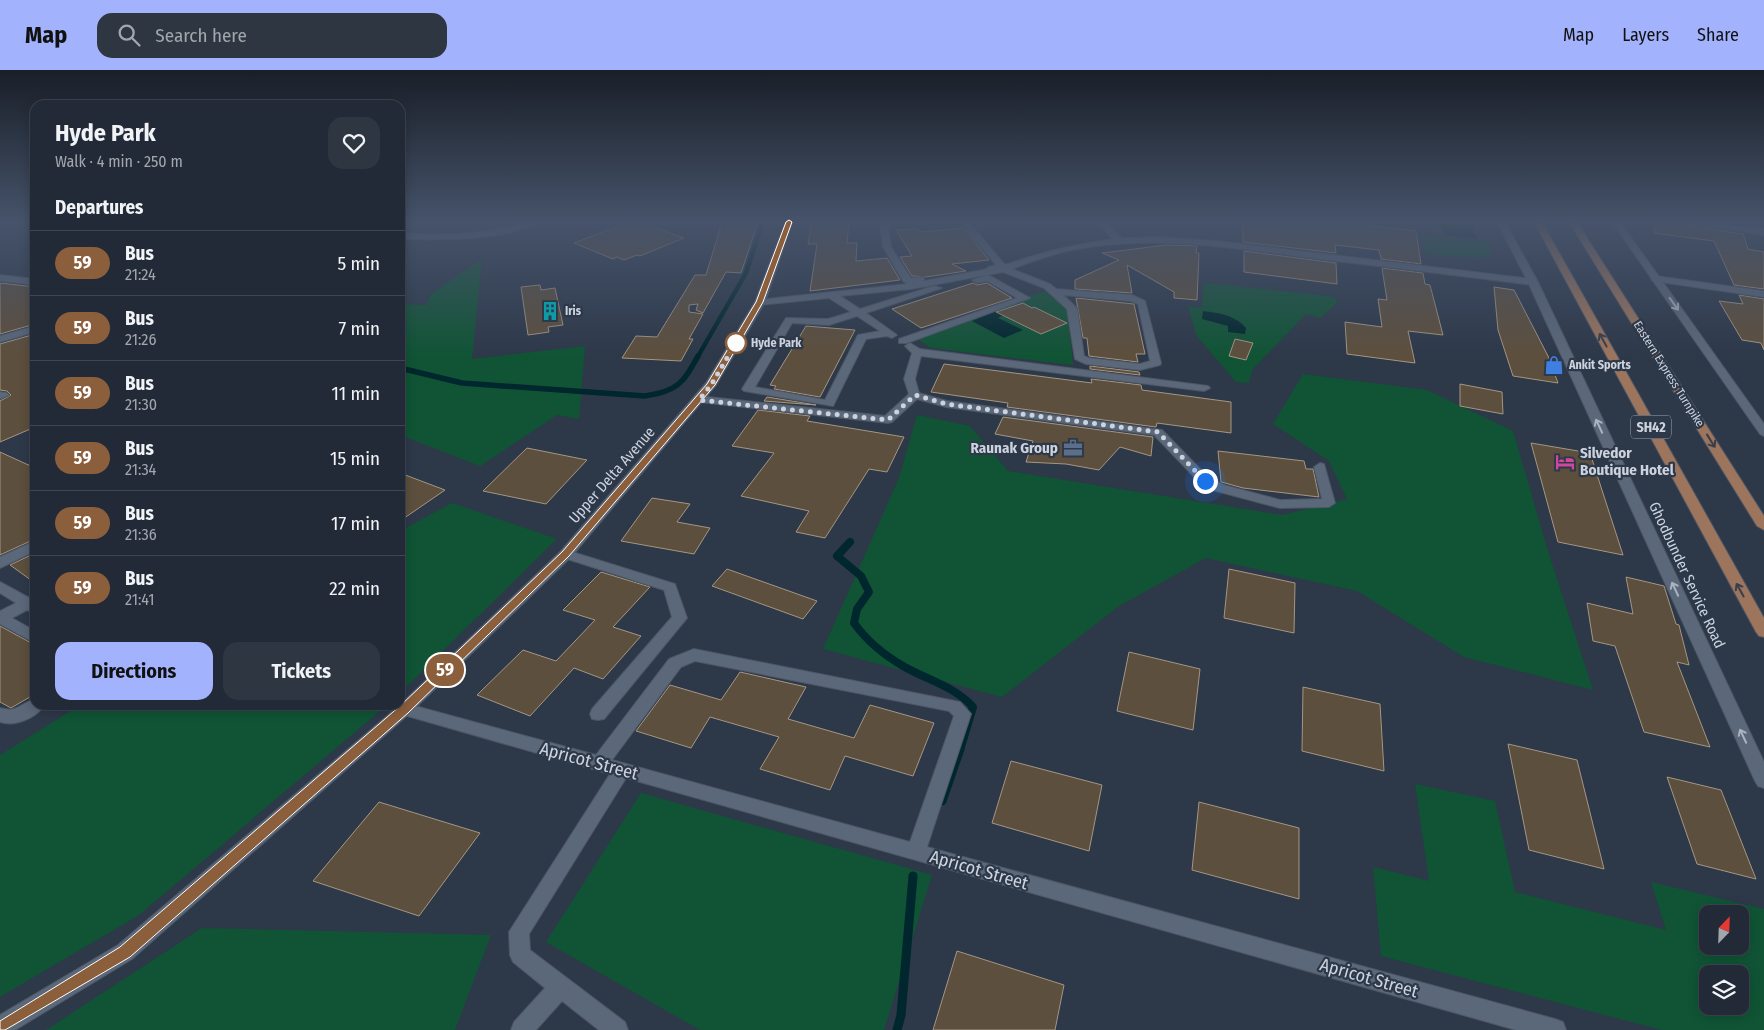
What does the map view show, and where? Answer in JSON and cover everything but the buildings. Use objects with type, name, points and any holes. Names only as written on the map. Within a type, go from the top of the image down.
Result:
[{"type":"main road","name":"SH42","points":[[1563,267],[1764,632]]},
{"type":"main road","name":"Eastern Express Turnpike","points":[[1601,267],[1764,526]]},
{"type":"street","name":"Upper Delta Avenue","points":[[405,708],[566,554],[699,400],[711,385],[760,302],[773,267]]},
{"type":"street","points":[[899,267],[908,281],[956,276],[1002,267]]},
{"type":"street","points":[[760,302],[911,286],[1010,267]]},
{"type":"street","points":[[1407,267],[1533,282]]},
{"type":"street","name":"Ghodbunder Service Road","points":[[1525,267],[1764,780]]},
{"type":"street","points":[[1647,267],[1764,432]]},
{"type":"street","points":[[1004,269],[1047,286],[1072,308],[1079,357],[1086,362],[1140,367],[1156,363],[1142,303],[1132,298],[1056,292]]},
{"type":"street","points":[[0,274],[30,277]]},
{"type":"street","points":[[0,278],[30,281]]},
{"type":"street","points":[[890,334],[862,337],[830,404],[748,389],[789,320],[829,322],[938,288],[988,278],[1025,298],[903,340]]},
{"type":"street","points":[[1656,279],[1764,294]]},
{"type":"street","points":[[830,294],[890,334],[903,340],[917,352],[1204,388]]},
{"type":"street","points":[[0,338],[30,330]]},
{"type":"street","points":[[917,352],[909,376],[909,385],[915,395],[946,404],[1158,432],[1205,481],[1220,488],[1280,504],[1329,503],[1320,467]]},
{"type":"street","points":[[699,400],[888,420],[915,395]]},
{"type":"street","points":[[0,563],[30,548]]},
{"type":"street","points":[[566,554],[670,587],[680,618],[598,714]]},
{"type":"street","points":[[0,587],[30,605]]},
{"type":"street","points":[[0,618],[30,606]]},
{"type":"street","points":[[0,618],[30,635]]},
{"type":"street","points":[[599,764],[675,663],[694,655],[954,706],[963,714],[938,793],[916,852]]},
{"type":"street","points":[[0,714],[7,718],[18,716],[30,709]]},
{"type":"street","name":"Apricot Street","points":[[405,709],[1554,1030]]},
{"type":"street","name":"Upper Delta Avenue","points":[[0,1027],[125,952],[403,710]]},
{"type":"street","points":[[617,1030],[520,955],[519,932],[622,770]]},
{"type":"street","points":[[522,1030],[561,986]]},
{"type":"green space","points":[[471,267],[481,267],[472,359],[585,346],[579,419],[557,415],[480,466],[405,437],[405,304],[426,305],[431,294]]},
{"type":"green space","points":[[1205,283],[1328,296],[1336,298],[1337,303],[1320,318],[1306,314],[1252,370],[1249,383],[1236,382],[1196,335],[1188,306],[1202,308],[1203,286]]},
{"type":"green space","points":[[1045,291],[1067,309],[1073,365],[931,348],[911,335]]},
{"type":"green space","points":[[1303,374],[1427,390],[1513,431],[1547,548],[1593,690],[1464,657],[1357,591],[1206,558],[1119,606],[1002,697],[823,649],[899,478],[917,415],[970,426],[1008,471],[1282,515],[1347,499],[1329,461],[1273,424]]},
{"type":"green space","points":[[452,503],[557,539],[405,688],[405,528]]},
{"type":"green space","points":[[72,710],[381,710],[139,915],[0,997],[0,755]]},
{"type":"green space","points":[[1415,784],[1495,801],[1515,892],[1666,930],[1651,882],[1747,905],[1699,905],[1699,955],[1749,955],[1749,905],[1764,909],[1764,1030],[1662,1030],[1381,956],[1373,867],[1429,881]]},
{"type":"green space","points":[[641,793],[932,875],[884,1030],[700,1030],[546,942]]},
{"type":"green space","points":[[202,928],[491,935],[455,1030],[46,1030]]},
{"type":"shaded area","points":[[1000,310],[1007,313],[998,318],[1023,330],[1004,338],[972,321]]},
{"type":"shaded area","points":[[1203,311],[1232,317],[1246,328],[1245,334],[1228,332],[1228,326],[1202,319]]},
{"type":"waterway","points":[[697,358],[748,267]]},
{"type":"waterway","points":[[405,369],[462,383],[645,396],[665,391],[678,384],[688,373],[698,356]]},
{"type":"waterway","points":[[850,542],[837,556],[861,576],[869,592],[857,609],[854,623],[870,642],[889,657],[912,671],[949,688],[973,707],[960,750]]},
{"type":"waterway","points":[[942,801],[960,749]]},
{"type":"waterway","points":[[897,1030],[901,1015],[913,876]]},
{"type":"bus line","name":"59","points":[[405,708],[566,554],[711,385],[760,302],[774,267]]},
{"type":"bus line","name":"59","points":[[0,1027],[125,952],[403,710]]},
{"type":"place","name":"Iris","points":[[550,311]]},
{"type":"place","name":"Hyde Park","points":[[736,343]]},
{"type":"place","name":"Ankit Sports","points":[[1554,365]]},
{"type":"place","name":"Raunak Group","points":[[1073,448]]},
{"type":"place","name":"Silvedor Boutique Hotel","points":[[1565,462]]},
{"type":"route","points":[[736,343],[711,385],[699,400],[888,420],[915,395],[930,401],[946,404],[1158,432],[1205,481]]}]
